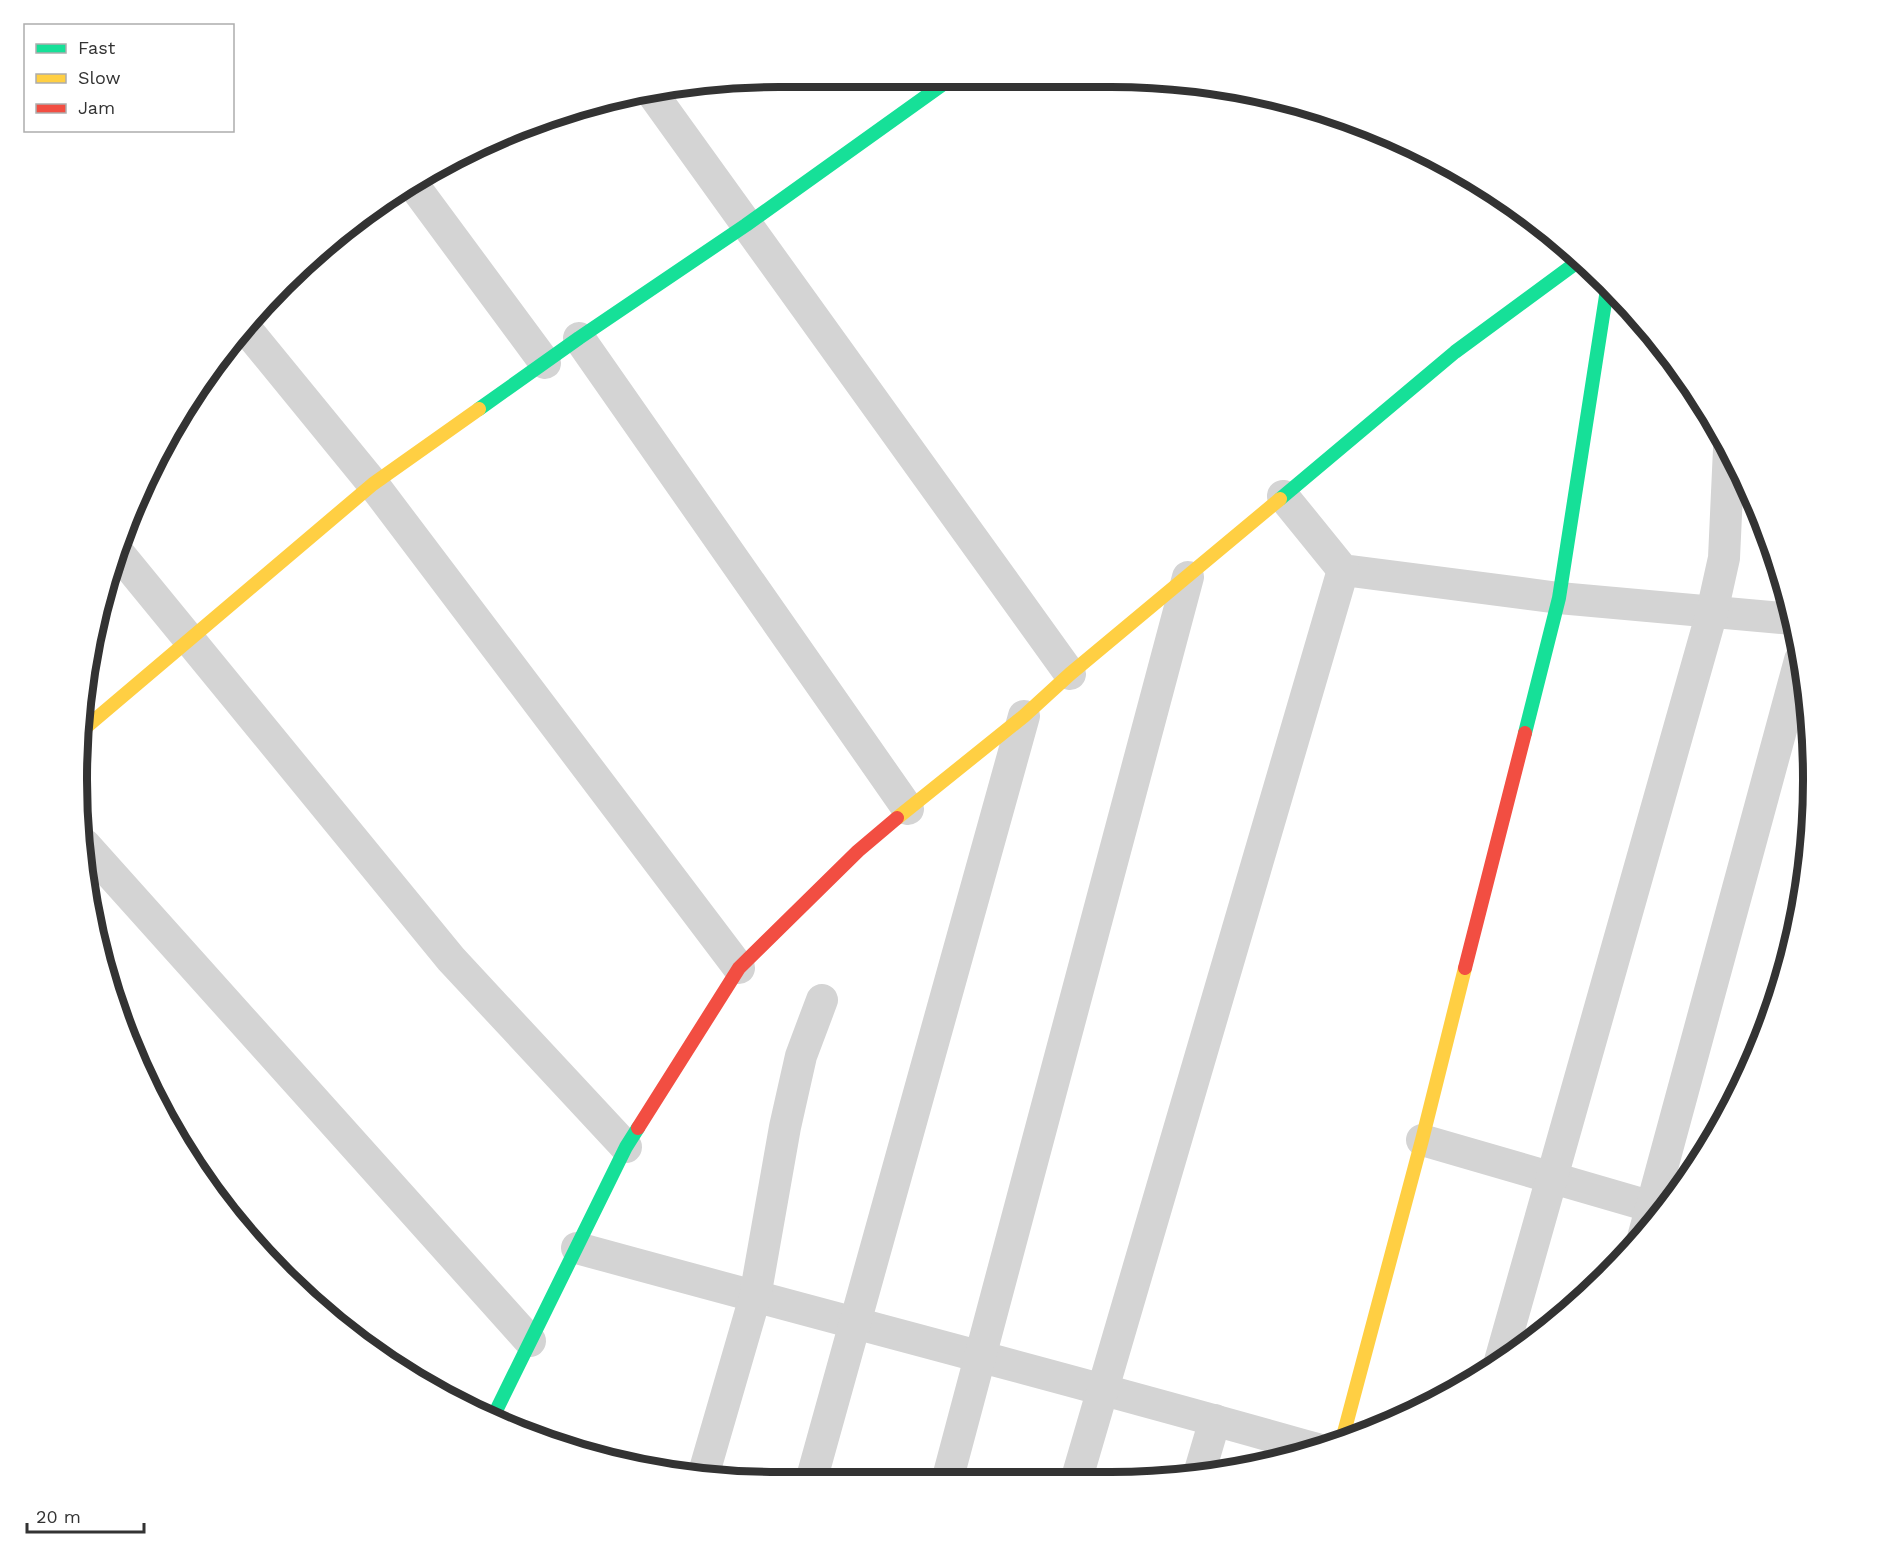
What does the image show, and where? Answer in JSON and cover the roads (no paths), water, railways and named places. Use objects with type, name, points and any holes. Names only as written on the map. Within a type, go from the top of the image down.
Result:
[{"type":"street","points":[[89,724],[373,484],[579,338],[746,225],[938,87]]},
{"type":"street","points":[[659,98],[746,225],[1070,674]]},
{"type":"street","points":[[417,190],[545,363]]},
{"type":"street","points":[[496,1411],[626,1147],[739,968],[858,851],[1024,716],[1070,674],[1455,352],[1573,265]]},
{"type":"street","points":[[1344,1431],[1422,1140],[1559,598],[1606,296]]},
{"type":"street","points":[[250,334],[373,484],[739,968]]},
{"type":"street","points":[[579,338],[908,809]]},
{"type":"street","points":[[1503,1349],[1712,612],[1724,558],[1728,466]]},
{"type":"street","points":[[1283,496],[1343,570],[1559,598],[1784,618]]},
{"type":"street","points":[[123,559],[451,959],[626,1147]]},
{"type":"street","points":[[1079,1472],[1343,570]]},
{"type":"street","points":[[949,1472],[1188,577]]},
{"type":"street","points":[[1658,1203],[1795,678]]},
{"type":"street","points":[[813,1472],[1024,716]]},
{"type":"street","points":[[91,852],[530,1341]]},
{"type":"street","points":[[705,1468],[755,1297],[785,1127],[801,1056],[822,1000]]},
{"type":"street","points":[[1422,1140],[1655,1207]]},
{"type":"street","points":[[577,1248],[1102,1388],[1301,1445]]},
{"type":"street","points":[[1201,1466],[1215,1420]]}]
